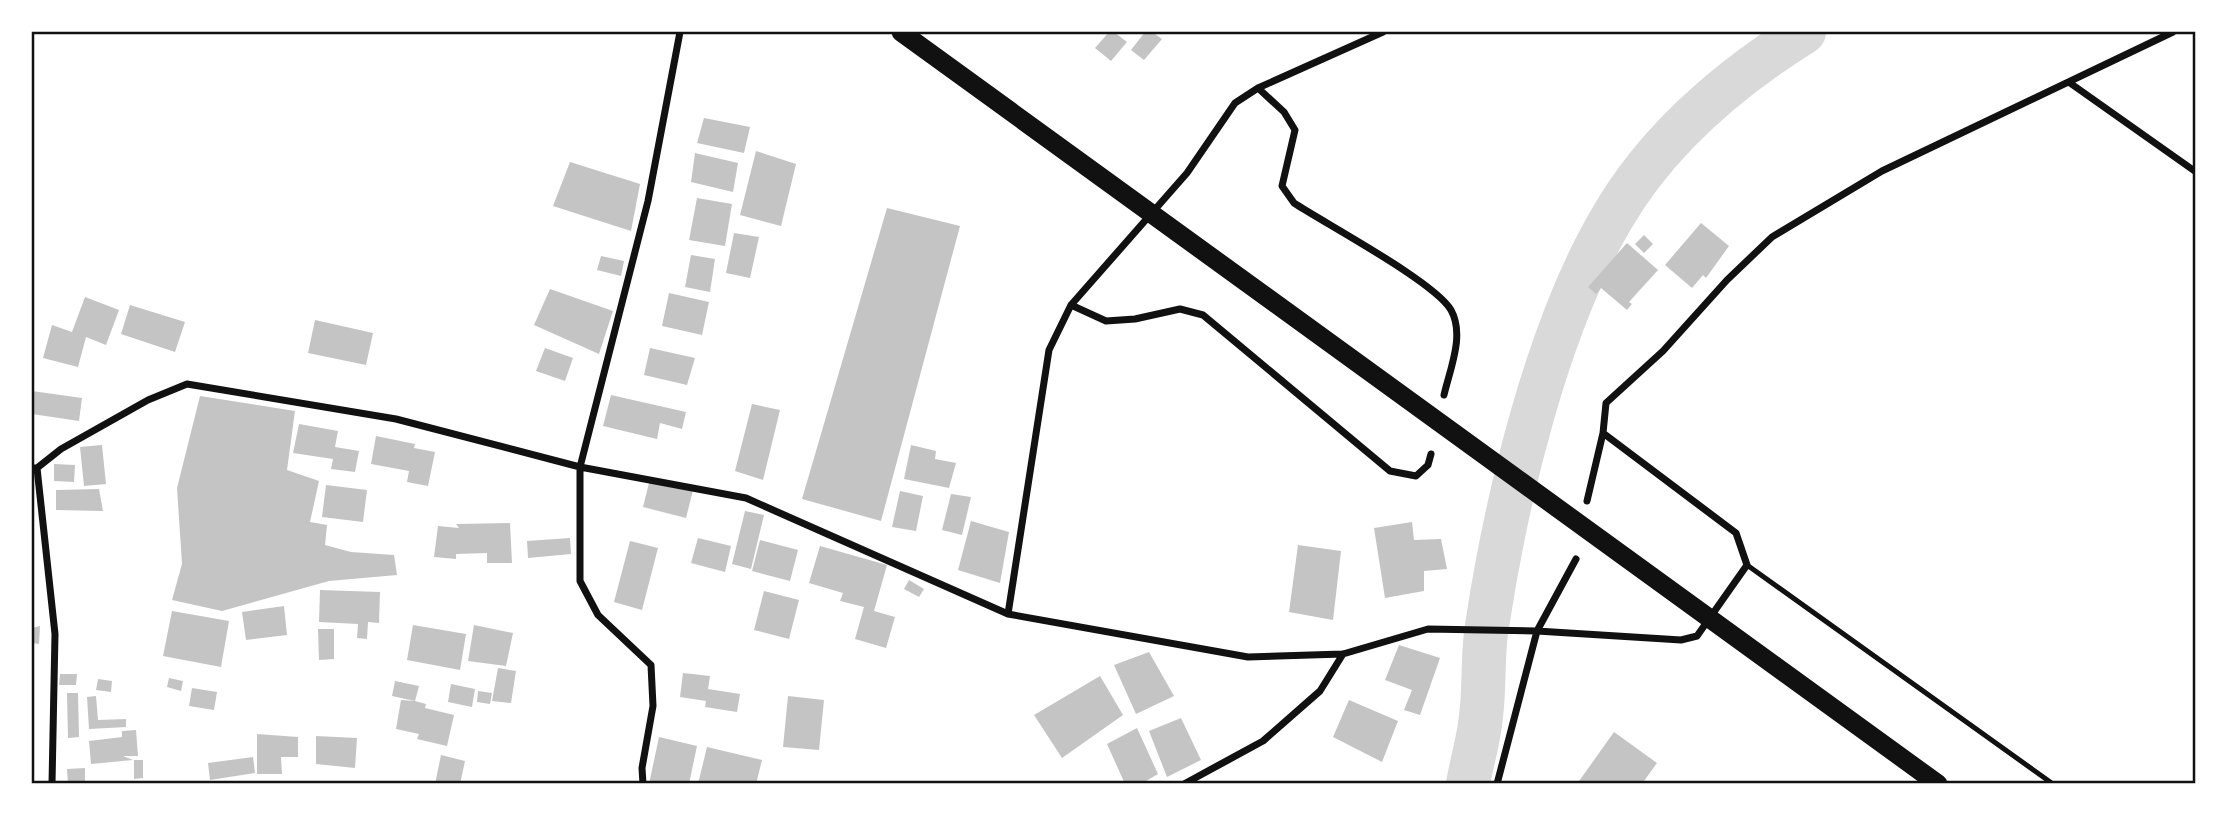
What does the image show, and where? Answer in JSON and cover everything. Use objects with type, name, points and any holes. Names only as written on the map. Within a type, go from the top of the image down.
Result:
[{"type":"highway","points":[[901,32],[1153,211],[1466,443],[1938,783]]},
{"type":"street","points":[[643,783],[642,768],[653,705],[651,665],[598,615],[580,581],[580,467],[648,201],[680,32]]},
{"type":"street","points":[[1008,614],[1049,350],[1071,305],[1187,173],[1235,103],[1258,88],[1383,32]]},
{"type":"street","points":[[1587,501],[1603,433],[1606,403],[1663,351],[1727,280],[1772,237],[1882,171],[2173,32]]},
{"type":"street","points":[[2070,83],[2196,172]]},
{"type":"street","points":[[1258,88],[1284,112],[1294,130],[1282,186],[1294,203],[1429,287],[1451,310],[1457,338],[1444,395]]},
{"type":"street","points":[[1071,305],[1106,321],[1135,319],[1180,309],[1203,315],[1390,471],[1416,477],[1428,465],[1431,454]]},
{"type":"street","points":[[52,783],[55,634],[34,468],[148,400],[187,384],[396,419],[580,467],[746,498],[1008,614],[1248,657],[1343,654],[1428,629],[1537,631],[1681,640],[1697,636],[1747,565],[1736,533],[1603,433]]},
{"type":"street","points":[[1497,783],[1537,631],[1576,559]]},
{"type":"street","points":[[1184,783],[1262,741],[1320,691],[1343,654]]},
{"type":"lane","points":[[1747,565],[2053,783]]},
{"type":"building","points":[[1109,32],[1114,32],[1127,42],[1111,61],[1095,48]]},
{"type":"building","points":[[1145,32],[1152,32],[1162,39],[1144,60],[1131,50]]},
{"type":"building","points":[[704,118],[750,127],[744,153],[697,143]]},
{"type":"building","points":[[756,151],[796,164],[781,226],[740,215]]},
{"type":"building","points":[[695,153],[738,163],[733,192],[691,182]]},
{"type":"building","points":[[570,162],[640,184],[631,231],[553,206]]},
{"type":"building","points":[[697,198],[732,204],[725,246],[689,240]]},
{"type":"building","points":[[887,208],[960,226],[881,521],[802,499]]},
{"type":"building","points":[[1701,223],[1729,246],[1706,278],[1703,275],[1692,288],[1665,265]]},
{"type":"building","points":[[734,233],[759,237],[750,278],[726,273]]},
{"type":"building","points":[[1644,235],[1653,244],[1644,253],[1635,244]]},
{"type":"building","points":[[1627,243],[1658,270],[1629,302],[1632,304],[1627,310],[1601,288],[1596,294],[1588,287]]},
{"type":"building","points":[[691,255],[715,259],[710,292],[685,287]]},
{"type":"building","points":[[601,256],[624,261],[621,276],[597,270]]},
{"type":"building","points":[[550,289],[613,311],[599,354],[534,325]]},
{"type":"building","points":[[669,293],[709,302],[702,335],[662,326]]},
{"type":"building","points":[[85,297],[119,310],[106,345],[86,337],[78,367],[43,358],[52,325],[72,332]]},
{"type":"building","points":[[130,305],[185,322],[175,352],[121,334]]},
{"type":"building","points":[[315,320],[373,333],[366,365],[308,353]]},
{"type":"building","points":[[545,348],[573,358],[565,381],[536,371]]},
{"type":"building","points":[[650,348],[695,358],[687,385],[644,375]]},
{"type":"building","points":[[32,391],[82,398],[79,421],[32,414]]},
{"type":"building","points":[[611,395],[686,412],[682,429],[660,423],[657,439],[603,426]]},
{"type":"building","points":[[200,396],[295,411],[287,470],[319,481],[310,522],[327,525],[325,545],[351,552],[394,555],[397,575],[329,581],[222,611],[172,600],[182,564],[177,488]]},
{"type":"building","points":[[752,404],[780,410],[763,480],[735,471]]},
{"type":"building","points":[[299,424],[338,431],[335,447],[359,451],[355,472],[331,469],[333,459],[293,453]]},
{"type":"building","points":[[376,436],[415,444],[414,448],[435,452],[428,486],[407,482],[409,471],[371,464]]},
{"type":"building","points":[[102,445],[106,484],[84,486],[80,447]]},
{"type":"building","points":[[911,445],[936,451],[935,459],[956,463],[949,488],[904,479]]},
{"type":"building","points":[[54,464],[75,465],[74,482],[54,481]]},
{"type":"building","points":[[650,479],[693,490],[686,518],[643,507]]},
{"type":"building","points":[[326,485],[367,490],[363,522],[322,517]]},
{"type":"building","points":[[99,489],[103,511],[56,510],[56,490]]},
{"type":"building","points":[[900,491],[923,496],[916,531],[892,527]]},
{"type":"building","points":[[951,494],[971,497],[962,535],[942,530]]},
{"type":"building","points":[[745,511],[764,515],[751,569],[732,564]]},
{"type":"building","points":[[971,521],[1009,532],[1000,583],[958,570]]},
{"type":"building","points":[[1412,522],[1414,540],[1441,539],[1447,569],[1424,571],[1424,591],[1385,598],[1374,528]]},
{"type":"building","points":[[510,523],[512,563],[487,563],[487,553],[456,554],[456,559],[434,557],[438,526],[459,528],[456,524]]},
{"type":"building","points":[[570,538],[571,554],[528,558],[527,541]]},
{"type":"building","points":[[698,538],[731,546],[725,572],[691,563]]},
{"type":"building","points":[[760,540],[798,550],[790,581],[752,571]]},
{"type":"building","points":[[630,541],[658,548],[642,610],[614,602]]},
{"type":"building","points":[[1298,545],[1341,551],[1333,620],[1289,612]]},
{"type":"building","points":[[820,546],[887,565],[874,611],[895,617],[886,648],[855,639],[864,607],[840,601],[843,593],[809,583]]},
{"type":"building","points":[[909,580],[924,589],[919,597],[904,589]]},
{"type":"building","points":[[320,590],[380,592],[379,623],[368,622],[367,639],[357,638],[358,624],[319,622]]},
{"type":"building","points":[[764,591],[799,600],[789,639],[754,630]]},
{"type":"building","points":[[284,606],[287,635],[246,640],[242,612]]},
{"type":"building","points":[[172,611],[229,621],[221,667],[163,656]]},
{"type":"building","points":[[413,625],[466,634],[460,670],[407,660]]},
{"type":"building","points":[[474,625],[513,633],[506,666],[468,661]]},
{"type":"building","points":[[40,626],[39,644],[32,643],[32,628]]},
{"type":"building","points":[[318,629],[334,629],[334,659],[319,660]]},
{"type":"building","points":[[1399,645],[1440,658],[1420,715],[1404,710],[1412,690],[1385,680]]},
{"type":"building","points":[[1149,652],[1174,696],[1136,714],[1114,665]]},
{"type":"building","points":[[498,668],[516,671],[511,703],[492,701]]},
{"type":"building","points":[[683,673],[710,676],[708,689],[740,694],[737,712],[705,707],[706,701],[680,697]]},
{"type":"building","points":[[60,674],[77,674],[76,685],[59,685]]},
{"type":"building","points":[[1100,676],[1123,715],[1062,758],[1034,715]]},
{"type":"building","points":[[169,678],[183,681],[181,691],[167,687]]},
{"type":"building","points":[[98,679],[112,681],[111,692],[96,690]]},
{"type":"building","points":[[395,681],[419,686],[415,701],[392,696]]},
{"type":"building","points":[[451,684],[475,689],[472,707],[448,702]]},
{"type":"building","points":[[192,688],[217,692],[214,710],[189,706]]},
{"type":"building","points":[[478,691],[492,693],[490,704],[477,702]]},
{"type":"building","points":[[67,693],[78,693],[79,737],[68,738]]},
{"type":"building","points":[[96,696],[98,720],[126,719],[126,727],[89,729],[87,697]]},
{"type":"building","points":[[788,696],[824,700],[819,750],[783,747]]},
{"type":"building","points":[[401,700],[426,704],[425,708],[454,715],[447,746],[417,739],[419,734],[396,729]]},
{"type":"building","points":[[1349,700],[1398,721],[1382,762],[1333,737]]},
{"type":"building","points":[[1181,718],[1201,760],[1167,777],[1149,731]]},
{"type":"building","points":[[1137,728],[1158,774],[1141,784],[1125,784],[1107,744]]},
{"type":"building","points":[[136,730],[138,756],[123,756],[133,760],[91,764],[89,741],[122,737],[122,731]]},
{"type":"building","points":[[1614,732],[1657,763],[1642,784],[1577,784]]},
{"type":"building","points":[[257,734],[298,737],[298,757],[281,757],[282,774],[257,774]]},
{"type":"building","points":[[316,736],[357,738],[355,768],[316,764]]},
{"type":"building","points":[[659,737],[697,746],[689,784],[649,784]]},
{"type":"building","points":[[707,747],[762,760],[756,784],[698,784]]},
{"type":"building","points":[[441,755],[465,761],[460,784],[435,784]]},
{"type":"building","points":[[253,757],[255,773],[210,780],[208,763]]},
{"type":"building","points":[[134,760],[143,760],[143,778],[134,779]]},
{"type":"building","points":[[85,768],[85,784],[68,784],[67,769]]},
{"type":"waterway","points":[[1468,784],[1480,725],[1487,626],[1505,524],[1532,416],[1549,362],[1589,262],[1630,190],[1673,137],[1722,91],[1804,32]]}]
